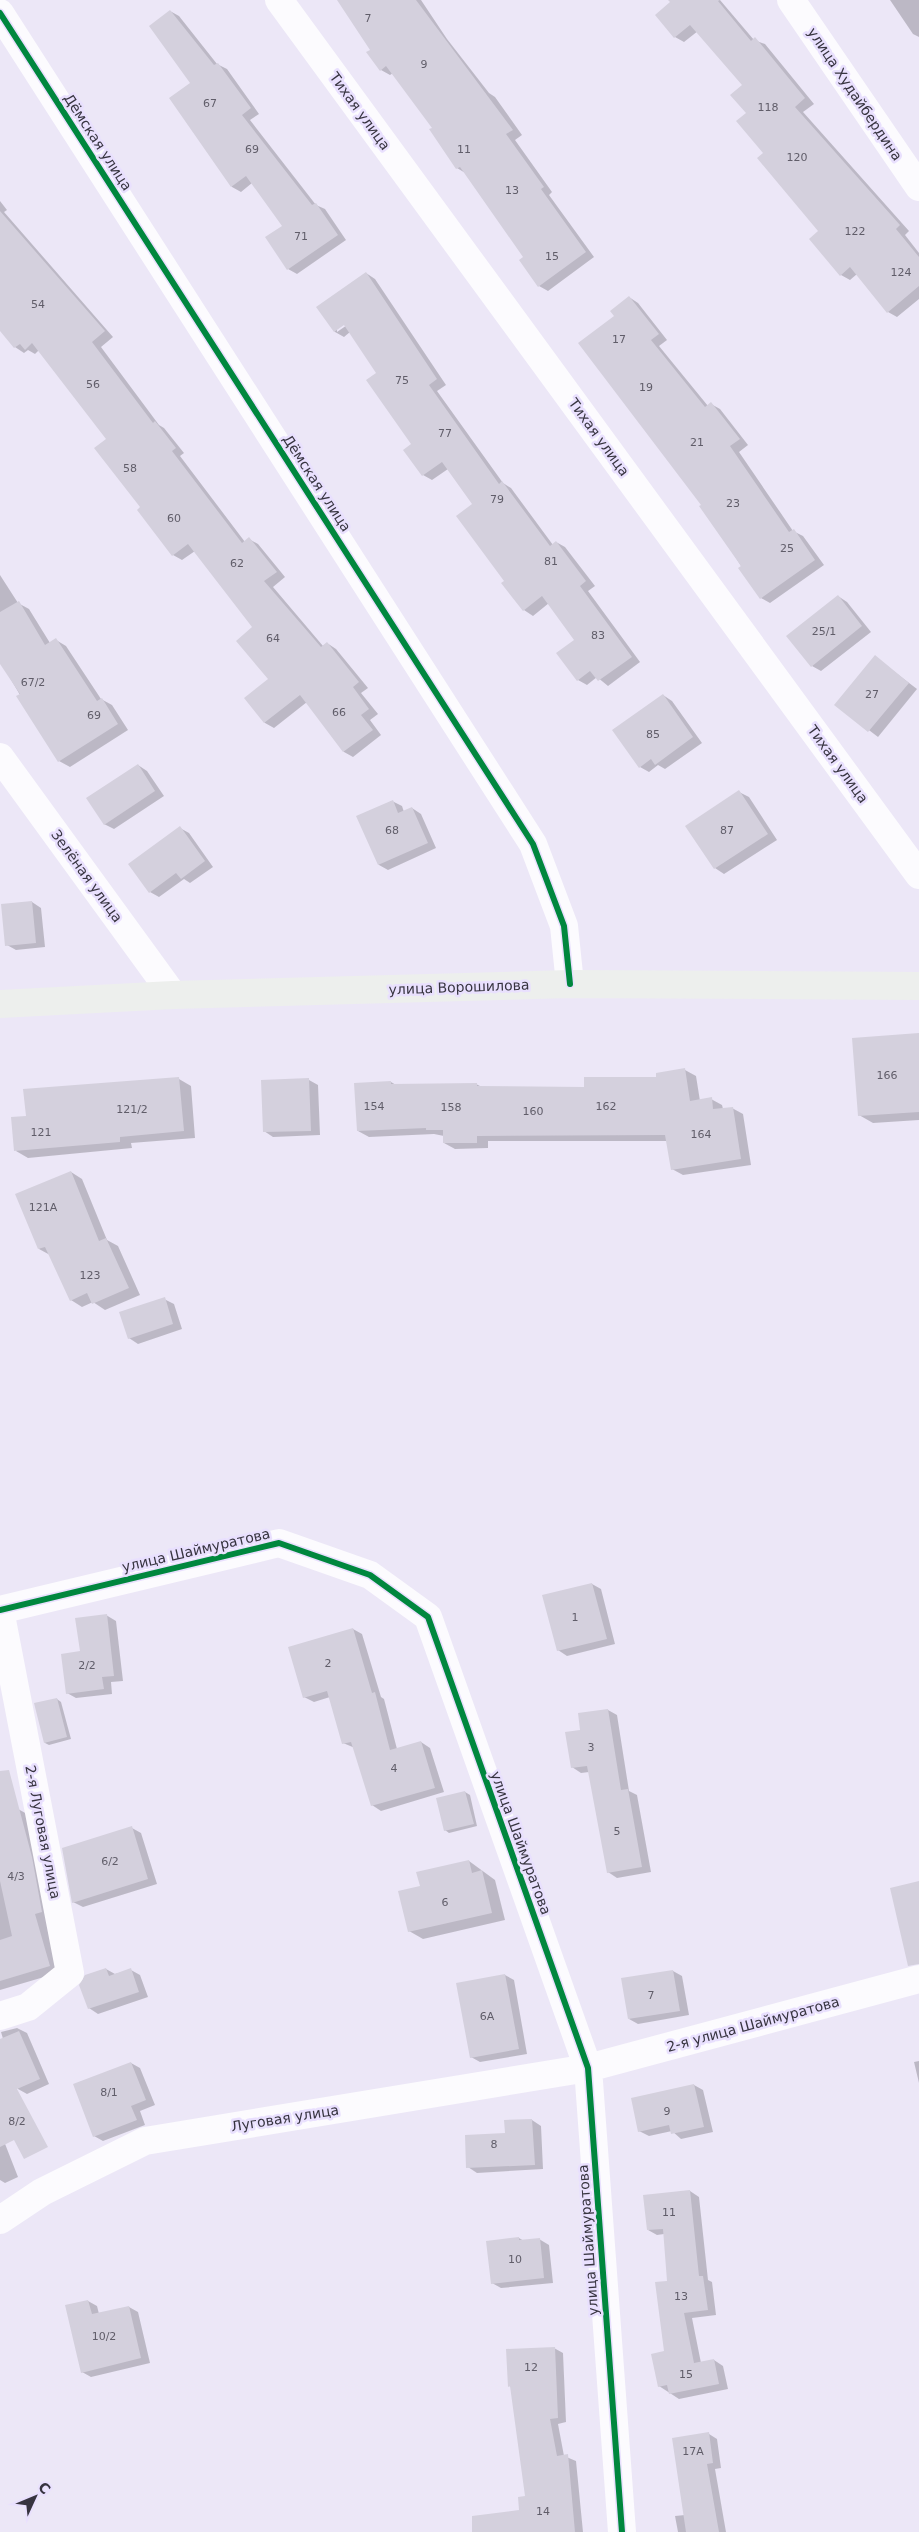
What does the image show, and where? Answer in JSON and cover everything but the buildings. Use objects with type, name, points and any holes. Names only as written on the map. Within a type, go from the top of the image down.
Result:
[{"type":"street","name":"Тихая улица","points":[[279,0],[919,875]]},
{"type":"street","name":"улица Худайбердина","points":[[790,0],[919,187]]},
{"type":"street","name":"Дёмская улица","points":[[0,13],[533,844],[564,926],[570,984]]},
{"type":"street","name":"Зелёная улица","points":[[0,757],[173,995]]},
{"type":"street","name":"улица Ворошилова","points":[[0,1004],[173,995],[570,984],[919,986]]},
{"type":"street","name":"улица Шаймуратова","points":[[0,1610],[278,1543],[370,1575],[428,1617],[588,2068],[622,2532]]},
{"type":"street","name":"2-я Луговая улица","points":[[0,1610],[70,1973],[28,2007],[0,2016]]},
{"type":"street","name":"2-я улица Шаймуратова","points":[[588,2068],[919,1979]]},
{"type":"street","name":"Луговая улица","points":[[0,2220],[42,2192],[145,2141],[588,2068]]},
{"type":"cycle path","points":[[0,13],[533,844],[564,926],[570,984]]},
{"type":"cycle path","points":[[0,1610],[279,1543],[370,1575],[428,1617],[588,2068],[622,2532]]}]
